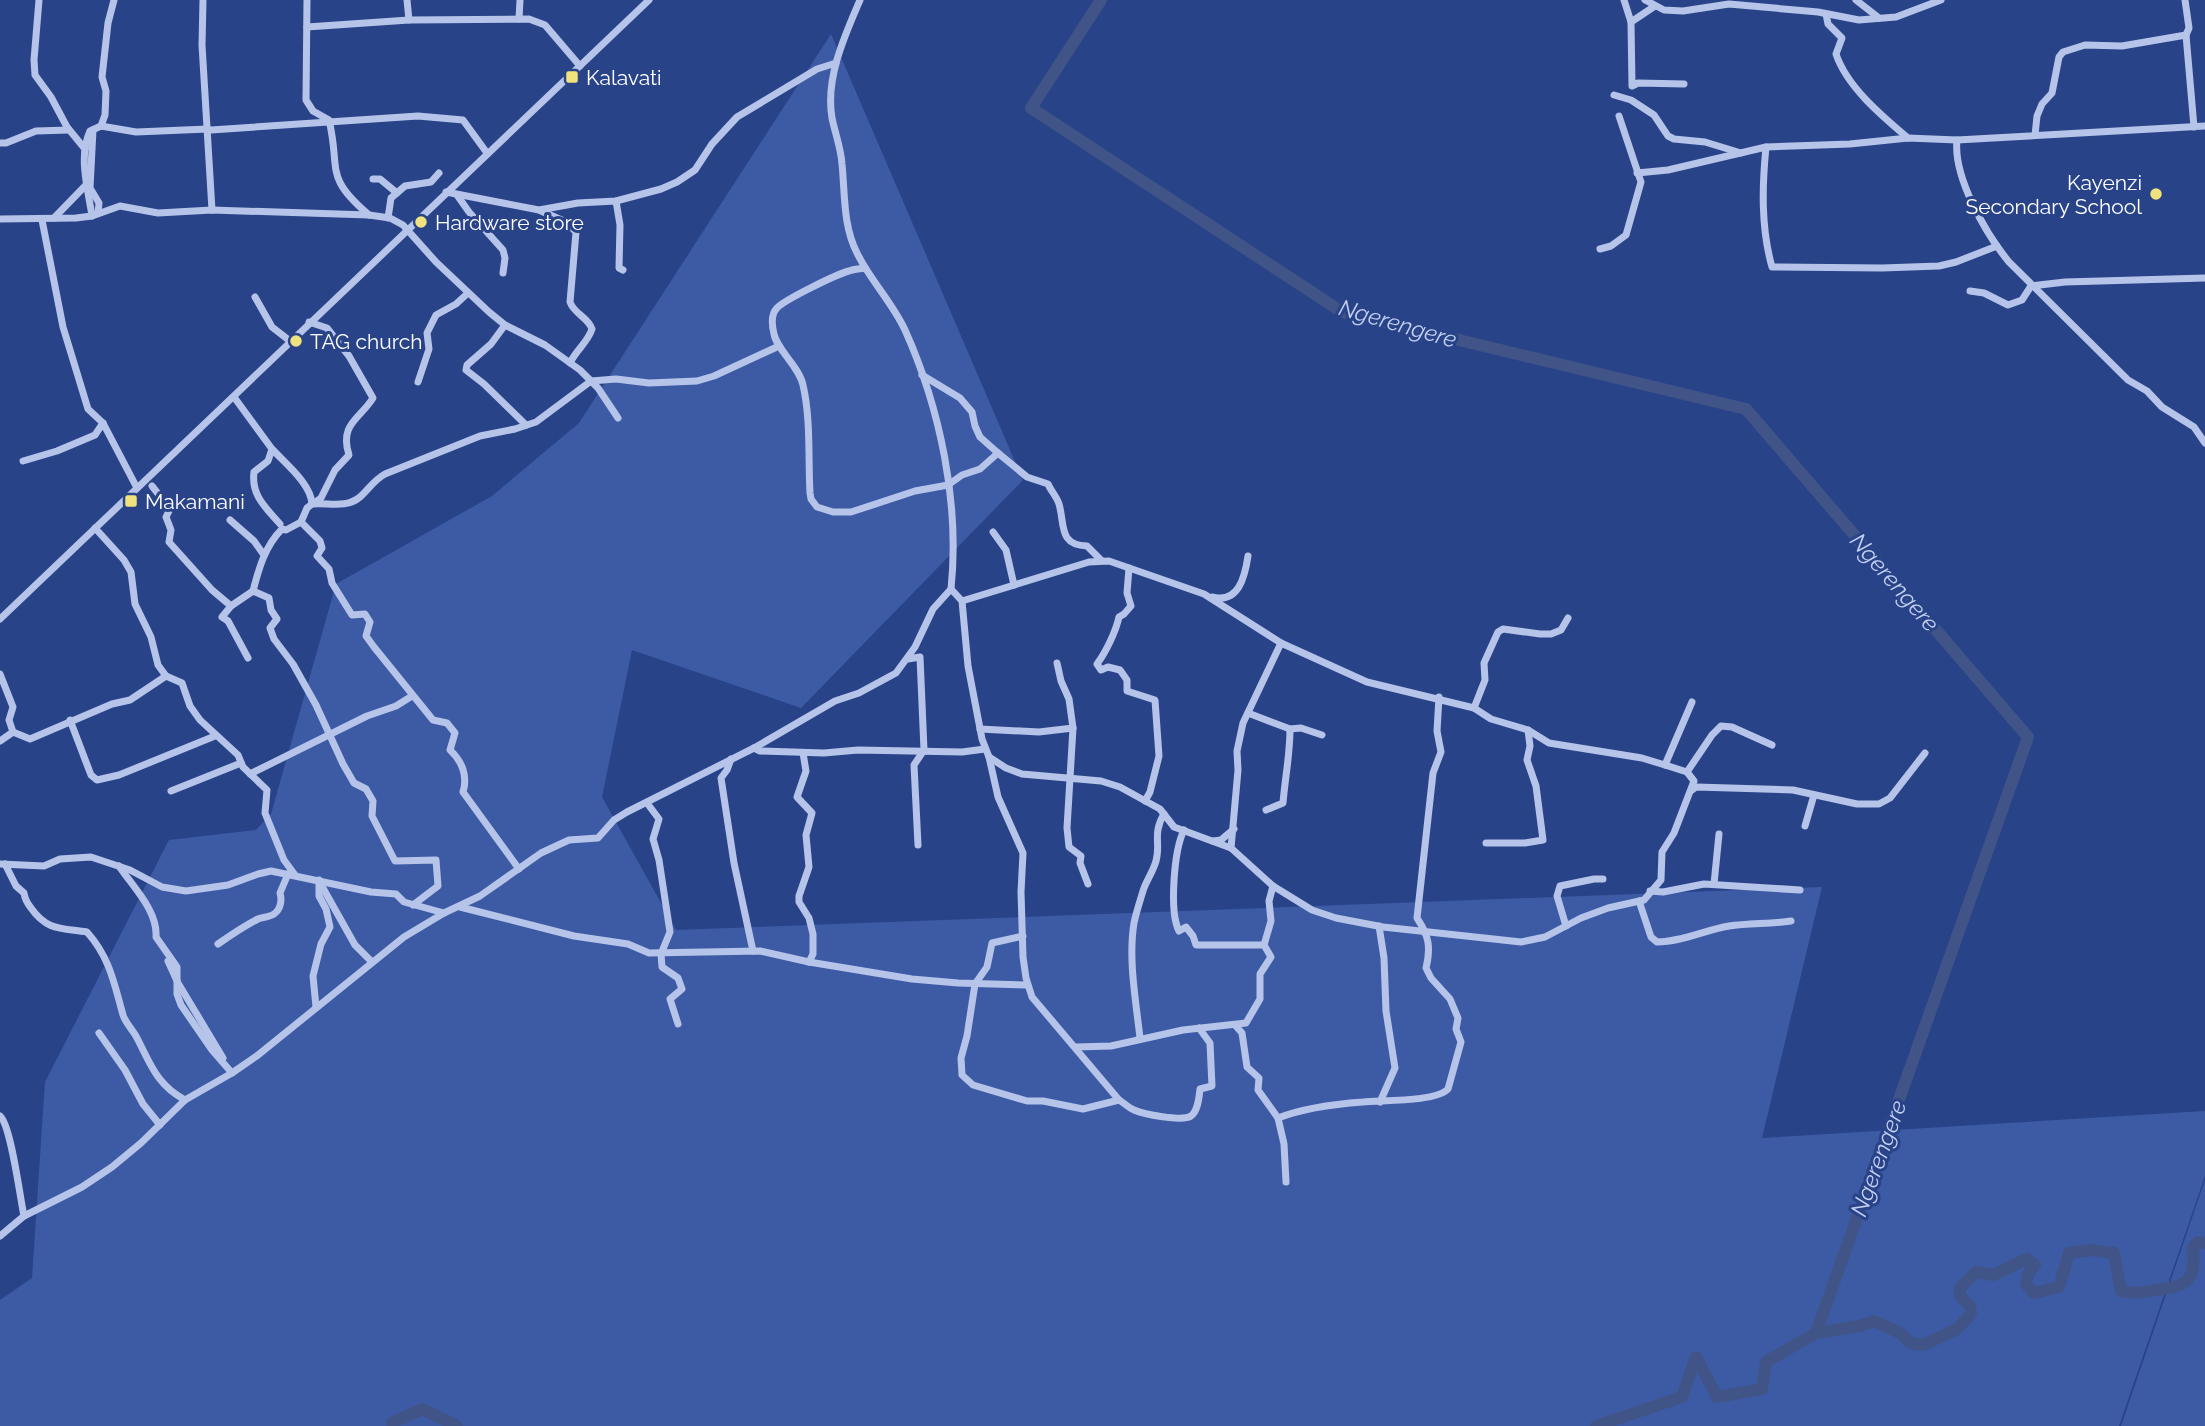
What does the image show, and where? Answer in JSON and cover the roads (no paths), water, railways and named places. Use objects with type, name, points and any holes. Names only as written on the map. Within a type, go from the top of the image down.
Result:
[{"type":"street","points":[[38,0],[35,75],[48,91],[69,130],[85,149]]},
{"type":"street","points":[[95,214],[85,186],[85,149],[88,137],[105,114],[106,91],[102,77],[108,17],[114,0]]},
{"type":"street","points":[[203,0],[202,45],[210,129],[212,210]]},
{"type":"street","points":[[307,0],[306,100],[313,111],[328,118],[330,123],[337,180],[353,201],[369,215]]},
{"type":"street","points":[[407,0],[409,20]]},
{"type":"street","points":[[519,19],[520,0]]},
{"type":"street","points":[[0,619],[649,0]]},
{"type":"street","points":[[0,1236],[24,1216],[112,1167],[185,1100],[258,1055],[404,937],[444,913],[460,907],[541,853],[569,840],[598,838],[614,820],[754,748],[835,701],[859,693],[891,677],[908,659],[933,609],[951,589],[952,523],[942,446],[922,375],[892,304],[865,268],[850,235],[840,146],[832,118],[831,93],[836,63],[860,0]]},
{"type":"street","points":[[1625,0],[1631,22],[1632,86],[1638,83],[1684,84]]},
{"type":"street","points":[[1646,0],[1664,10],[1729,4],[1859,20],[1896,17],[1941,0]]},
{"type":"street","points":[[1856,0],[1879,18]]},
{"type":"street","points":[[2185,0],[2194,127]]},
{"type":"street","points":[[1631,22],[1655,6]]},
{"type":"street","points":[[1826,15],[1828,24],[1842,38],[1836,54],[1846,76],[1878,112],[1908,138]]},
{"type":"street","points":[[307,27],[409,20],[535,20],[545,26],[580,66]]},
{"type":"street","points":[[2035,135],[2037,116],[2042,104],[2052,93],[2059,57],[2063,52],[2085,45],[2122,46],[2186,35]]},
{"type":"street","points":[[539,210],[616,201],[661,189],[681,180],[695,170],[712,144],[737,117],[817,69],[836,63]]},
{"type":"street","points":[[1614,95],[1631,100],[1654,115],[1674,139],[1705,142],[1742,153]]},
{"type":"street","points":[[1600,249],[1611,246],[1626,235],[1641,182],[1619,116]]},
{"type":"street","points":[[97,128],[136,132],[330,123],[397,117],[453,118],[463,120],[487,153]]},
{"type":"street","points":[[1637,173],[1668,170],[1766,147],[1850,144],[1908,138],[1957,140],[2205,126]]},
{"type":"street","points":[[95,214],[99,202],[90,188],[97,128]]},
{"type":"street","points":[[0,143],[36,131],[69,130]]},
{"type":"street","points":[[1957,140],[1958,165],[1962,178],[1997,246],[2031,286],[2128,380],[2147,391],[2162,407],[2194,427],[2205,443]]},
{"type":"street","points":[[1766,147],[1764,224],[1772,267],[1939,266],[1997,246]]},
{"type":"street","points":[[388,218],[391,198],[405,186],[431,182],[439,173]]},
{"type":"street","points":[[373,180],[380,179],[397,193]]},
{"type":"street","points":[[54,218],[85,186]]},
{"type":"street","points":[[446,192],[539,210],[564,221],[576,234],[570,301],[575,311],[588,321],[592,329],[570,363]]},
{"type":"street","points":[[456,195],[503,250],[503,274]]},
{"type":"street","points":[[616,201],[620,225],[619,268],[623,270]]},
{"type":"street","points":[[0,219],[43,220],[95,214],[120,206],[158,213],[212,210],[369,215],[388,218],[407,229],[436,262],[505,325],[545,345],[570,363],[591,382],[618,418]]},
{"type":"street","points":[[43,220],[63,327],[88,409],[103,423],[137,488]]},
{"type":"street","points":[[865,268],[849,271],[777,307],[773,319],[773,333],[779,346],[787,353],[803,380],[808,411],[811,499],[817,507],[843,513],[915,491],[948,485],[962,475],[980,469],[998,453]]},
{"type":"street","points":[[2031,286],[2205,278]]},
{"type":"street","points":[[1970,291],[1984,293],[2008,305],[2022,300],[2033,287],[2031,286]]},
{"type":"street","points":[[418,382],[429,349],[427,333],[436,316],[468,293]]},
{"type":"street","points":[[255,297],[272,327],[290,341]]},
{"type":"street","points":[[248,658],[228,621],[222,617],[253,591],[264,555],[282,528],[286,530],[301,522],[307,508],[321,498],[335,470],[349,454],[345,441],[354,419],[373,398],[349,356],[327,328],[309,322]]},
{"type":"street","points":[[505,325],[491,344],[467,365],[466,370],[491,390],[526,425]]},
{"type":"street","points":[[313,504],[335,506],[360,498],[373,482],[385,474],[480,436],[544,418],[591,382],[616,379],[649,383],[686,383],[714,376],[779,346]]},
{"type":"street","points":[[922,375],[960,398],[972,412],[980,437],[998,453],[1027,477],[1048,484],[1059,501],[1062,526],[1068,540],[1078,546],[1087,546],[1101,560],[1222,598],[1237,591],[1244,580],[1248,556]]},
{"type":"street","points":[[234,397],[272,449],[296,475],[311,496],[313,504]]},
{"type":"street","points":[[23,461],[57,451],[95,435],[103,423]]},
{"type":"street","points":[[272,449],[271,457],[254,472],[252,485],[263,505],[280,523]]},
{"type":"street","points":[[152,486],[170,509],[166,517],[171,530],[169,542],[212,590],[232,606]]},
{"type":"street","points":[[230,520],[254,541],[264,555]]},
{"type":"street","points":[[301,522],[320,541],[322,548],[317,556],[329,569],[332,583],[352,615],[365,614],[370,622],[366,636],[433,720],[447,723],[455,733],[450,750],[460,759],[466,785],[463,792],[519,869]]},
{"type":"street","points":[[95,528],[131,572],[135,604],[151,637],[154,657],[166,676],[182,683],[190,706],[267,790],[265,813],[291,874]]},
{"type":"street","points":[[993,532],[1006,550],[1014,585]]},
{"type":"street","points":[[962,601],[1101,560]]},
{"type":"street","points":[[1129,568],[1127,593],[1131,606],[1119,617],[1107,650],[1097,664],[1101,670],[1108,667],[1120,670],[1127,680],[1127,691],[1155,700],[1159,757],[1145,801]]},
{"type":"street","points":[[951,589],[962,601],[968,666],[980,729],[998,797],[1023,853],[1021,892],[1027,985],[1038,1006],[1119,1100],[1134,1110],[1160,1116],[1182,1119],[1191,1116],[1196,1108],[1200,1089],[1212,1086],[1210,1043],[1199,1028]]},
{"type":"street","points":[[253,591],[269,598],[271,610],[277,619],[270,628],[272,637],[303,679],[354,783],[366,789],[373,801],[372,816],[395,861],[436,860],[438,886],[413,905]]},
{"type":"street","points":[[754,748],[760,751],[803,753],[924,750],[987,753],[1006,768],[1021,774],[1101,781],[1120,787],[1160,808],[1174,827],[1231,848],[1273,886],[1312,910],[1336,918],[1378,926],[1521,942],[1545,937],[1581,918],[1608,908],[1644,900],[1661,880],[1661,852],[1674,832],[1692,790],[1694,781],[1688,772],[1642,758],[1549,743],[1528,730],[1491,719],[1474,708],[1439,697],[1367,682],[1282,643],[1204,594]]},
{"type":"street","points":[[1474,708],[1485,680],[1484,663],[1498,632],[1503,629],[1552,634],[1561,630],[1568,618]]},
{"type":"street","points":[[1231,848],[1238,770],[1237,751],[1243,723],[1282,643]]},
{"type":"street","points":[[908,659],[920,657],[924,750],[914,765],[918,845]]},
{"type":"street","points":[[1057,663],[1069,699],[1073,728],[1067,828],[1069,847],[1081,856],[1080,863],[1088,884]]},
{"type":"street","points":[[0,674],[13,707],[9,720],[13,732],[30,739],[70,720],[130,700],[166,676]]},
{"type":"street","points":[[250,774],[412,696]]},
{"type":"street","points":[[1278,1118],[1318,1107],[1433,1097],[1448,1089],[1461,1042],[1456,1028],[1458,1018],[1450,999],[1426,968],[1429,956],[1427,933],[1417,918],[1433,773],[1441,752],[1437,731],[1439,697]]},
{"type":"street","points":[[1665,765],[1692,702]]},
{"type":"street","points":[[1248,713],[1290,729],[1301,728],[1322,735]]},
{"type":"street","points":[[70,720],[91,775],[97,780],[119,775],[215,736]]},
{"type":"street","points":[[1688,772],[1712,734],[1721,726],[1732,727],[1772,745]]},
{"type":"street","points":[[980,729],[1039,732],[1073,728]]},
{"type":"street","points":[[1266,810],[1283,803],[1290,729]]},
{"type":"street","points":[[1486,843],[1525,844],[1543,840],[1535,786],[1527,760],[1530,746],[1528,730]]},
{"type":"street","points":[[0,741],[13,732]]},
{"type":"street","points":[[803,753],[806,771],[797,797],[812,813],[806,835],[809,867],[799,896],[813,934],[813,954],[808,962]]},
{"type":"street","points":[[1692,790],[1696,787],[1778,789],[1864,805],[1883,803],[1895,792],[1925,753]]},
{"type":"street","points":[[731,759],[721,778],[734,863],[753,951]]},
{"type":"street","points":[[171,791],[241,763]]},
{"type":"street","points":[[1805,826],[1814,794]]},
{"type":"street","points":[[647,803],[659,819],[653,839],[659,860],[670,932],[661,954],[662,967],[678,978],[682,989],[670,999],[678,1024]]},
{"type":"street","points":[[1140,1038],[1133,976],[1134,925],[1143,890],[1156,862],[1158,851],[1155,842],[1164,814]]},
{"type":"street","points":[[1184,830],[1179,840],[1173,914],[1179,931],[1186,927],[1196,945],[1264,946]]},
{"type":"street","points":[[1209,841],[1221,840],[1234,830]]},
{"type":"street","points":[[1714,884],[1719,834]]},
{"type":"street","points":[[3,864],[44,866],[60,859],[82,856],[101,859],[174,891],[219,887],[265,872],[291,874],[371,892],[396,894],[404,902],[444,913]]},
{"type":"street","points":[[3,864],[41,922],[54,928],[87,932],[93,939],[105,955],[119,992],[124,1017],[151,1066],[165,1088],[185,1100]]},
{"type":"street","points":[[118,865],[157,924],[156,937],[177,967],[178,1000],[187,1016],[232,1073]]},
{"type":"street","points":[[218,944],[245,925],[272,916],[277,911],[281,898],[279,893],[291,874]]},
{"type":"street","points":[[1566,926],[1557,896],[1560,886],[1603,879]]},
{"type":"street","points":[[319,880],[355,945],[372,962]]},
{"type":"street","points":[[316,1007],[313,976],[321,944],[330,927],[326,909],[319,896],[319,880]]},
{"type":"street","points":[[1650,891],[1663,892],[1714,884],[1800,890]]},
{"type":"street","points":[[1273,886],[1269,901],[1271,921],[1264,946],[1271,957],[1261,974],[1260,999],[1242,1033],[1247,1067],[1259,1078],[1258,1090],[1278,1118],[1284,1144],[1286,1182]]},
{"type":"street","points":[[1639,901],[1651,937],[1657,942],[1670,942],[1688,935],[1730,926],[1791,922]]},
{"type":"street","points":[[460,907],[574,936],[622,943],[645,953],[753,951],[912,979],[1027,985]]},
{"type":"street","points":[[1378,926],[1384,958],[1386,1011],[1395,1068],[1380,1102]]},
{"type":"street","points":[[1023,936],[992,943],[987,967],[975,984],[961,1058],[962,1074],[973,1085],[1027,1101],[1043,1101],[1072,1108],[1094,1108],[1119,1100]]},
{"type":"street","points":[[168,961],[178,983]]},
{"type":"street","points":[[1076,1047],[1111,1046],[1140,1038],[1246,1023]]},
{"type":"street","points":[[1235,1025],[1242,1033]]},
{"type":"street","points":[[99,1033],[125,1070],[143,1104],[160,1125]]},
{"type":"street","points":[[0,1116],[4,1119],[24,1216]]},
{"type":"waterway","name":"Ngerengere","points":[[1101,0],[1031,108],[1342,312],[1746,409],[2028,737],[1816,1333],[1766,1362],[1762,1389],[1717,1397],[1696,1357],[1682,1397],[1596,1426]]},
{"type":"waterway","points":[[1816,1333],[1874,1321],[1900,1333],[1911,1343],[1923,1345],[1957,1329],[1971,1314],[1970,1306],[1960,1296],[1960,1288],[1976,1272],[1993,1275],[2027,1259],[2035,1265],[2028,1274],[2026,1284],[2034,1293],[2059,1287],[2069,1253],[2091,1250],[2114,1253],[2121,1291],[2143,1292],[2175,1287],[2191,1275],[2193,1248],[2198,1242],[2205,1243]]},
{"type":"waterway","name":"Ngerengere","points":[[393,1426],[392,1423],[422,1409],[457,1426]]},
{"type":"place","name":"Kalavati","points":[[572,77]]},
{"type":"place","name":"Kayenzi Secondary School","points":[[2156,194]]},
{"type":"place","name":"Hardware store","points":[[421,222]]},
{"type":"place","name":"TAG church","points":[[296,341]]},
{"type":"place","name":"Makamani","points":[[131,501]]}]
